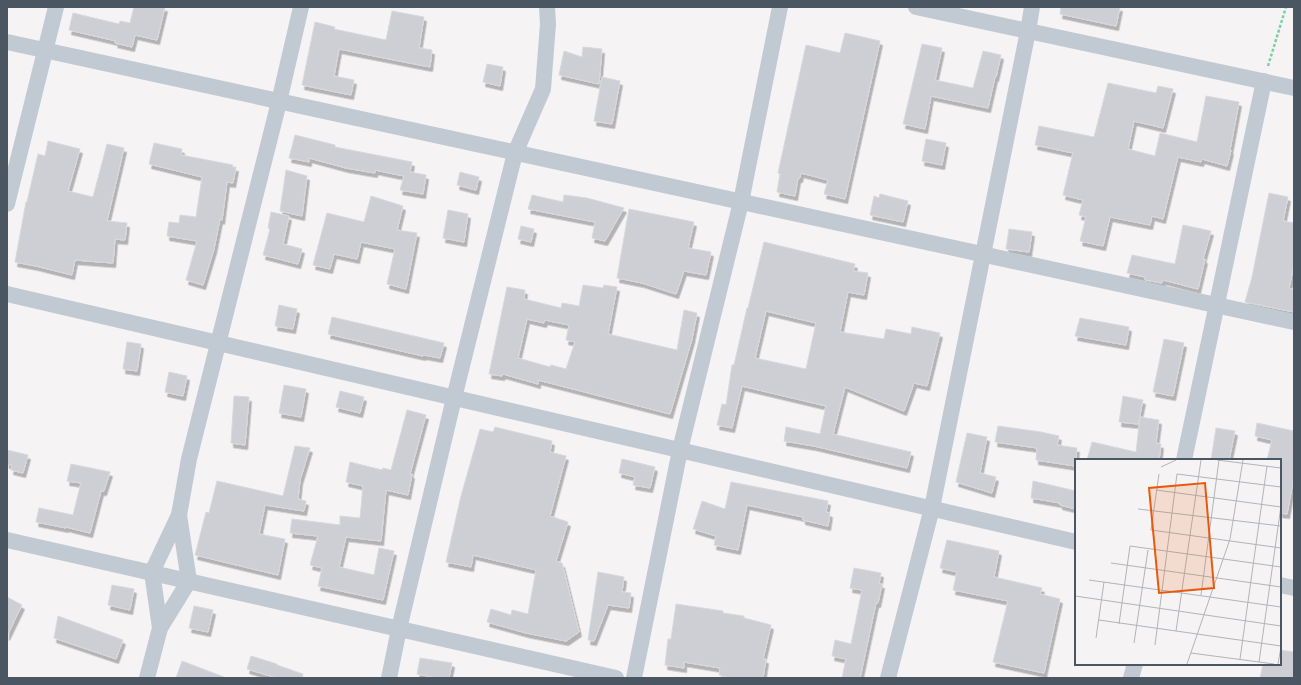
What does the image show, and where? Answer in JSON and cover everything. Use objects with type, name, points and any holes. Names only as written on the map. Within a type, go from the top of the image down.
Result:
[{"type":"street","points":[[7,204],[56,7]]},
{"type":"street","points":[[160,628],[152,572],[178,516],[188,459],[219,343],[301,7]]},
{"type":"street","points":[[389,678],[399,629],[454,398],[515,153],[543,89],[548,24],[547,7]]},
{"type":"street","points":[[634,678],[680,450],[741,202],[780,7]]},
{"type":"street","points":[[916,7],[1294,88]]},
{"type":"street","points":[[888,678],[932,508],[1032,7]]},
{"type":"street","points":[[7,42],[1294,322]]},
{"type":"street","points":[[1184,459],[1264,81]]},
{"type":"street","points":[[7,294],[1075,542]]},
{"type":"street","points":[[147,678],[160,628],[190,581],[178,516]]},
{"type":"street","points":[[7,540],[616,678]]},
{"type":"street","points":[[1281,585],[1294,588]]},
{"type":"street","points":[[1131,678],[1135,665]]},
{"type":"path","points":[[1264,81],[1286,7]]},
{"type":"building","points":[[134,7],[165,7],[157,40],[135,35],[132,47],[115,43],[116,41],[69,30],[73,13],[119,24],[120,21],[130,23]]},
{"type":"building","points":[[1061,7],[1120,7],[1116,26],[1060,14]]},
{"type":"building","points":[[392,11],[424,17],[419,48],[432,50],[430,67],[339,49],[334,76],[354,80],[351,95],[302,85],[315,22],[335,27],[334,29],[386,40]]},
{"type":"building","points":[[845,33],[880,41],[845,199],[824,194],[828,180],[801,173],[800,178],[798,178],[795,196],[777,192],[780,174],[778,173],[806,45],[840,53]]},
{"type":"building","points":[[922,44],[942,48],[935,80],[973,88],[983,51],[1001,55],[988,108],[931,96],[925,129],[903,124]]},
{"type":"building","points":[[583,47],[602,49],[599,84],[559,75],[564,51],[582,57]]},
{"type":"building","points":[[487,64],[503,67],[500,86],[483,82]]},
{"type":"building","points":[[602,77],[620,81],[612,124],[594,121]]},
{"type":"building","points":[[1108,83],[1156,93],[1158,86],[1173,89],[1163,128],[1134,121],[1128,149],[1155,156],[1160,133],[1197,142],[1206,96],[1239,102],[1227,166],[1202,159],[1201,162],[1178,157],[1163,219],[1152,216],[1150,225],[1110,217],[1103,246],[1080,241],[1086,217],[1079,215],[1083,200],[1063,195],[1073,153],[1035,145],[1039,126],[1094,137]]},
{"type":"building","points":[[295,135],[335,145],[335,147],[412,162],[410,172],[426,175],[423,194],[400,190],[404,176],[375,170],[375,173],[346,168],[309,158],[309,162],[289,158]]},
{"type":"building","points":[[926,139],[946,143],[942,165],[922,161]]},
{"type":"building","points":[[48,141],[80,149],[68,191],[93,197],[107,144],[124,148],[107,221],[127,223],[125,240],[115,239],[113,263],[75,260],[72,275],[15,262],[26,202],[38,154],[45,156]]},
{"type":"building","points":[[154,143],[182,149],[181,155],[233,165],[232,167],[236,167],[233,183],[227,182],[222,220],[220,219],[214,249],[203,285],[186,280],[197,241],[167,236],[169,222],[179,223],[180,215],[196,217],[202,177],[149,164]]},
{"type":"building","points":[[286,170],[307,176],[302,216],[280,211]]},
{"type":"building","points":[[460,172],[479,177],[476,190],[457,185]]},
{"type":"building","points":[[1269,193],[1288,197],[1283,221],[1294,223],[1294,264],[1289,288],[1294,290],[1294,312],[1245,302],[1252,277]]},
{"type":"building","points":[[880,194],[908,201],[903,222],[870,215],[874,196],[879,198]]},
{"type":"building","points":[[532,195],[563,202],[564,195],[587,198],[624,208],[605,241],[592,238],[595,222],[528,209]]},
{"type":"building","points":[[371,196],[403,206],[397,230],[417,233],[406,289],[387,284],[395,249],[361,242],[357,259],[334,254],[330,269],[313,265],[327,213],[364,222]]},
{"type":"building","points":[[629,209],[694,222],[688,248],[711,252],[706,275],[684,271],[676,294],[642,283],[617,278]]},
{"type":"building","points":[[448,210],[468,214],[464,242],[443,238]]},
{"type":"building","points":[[271,212],[289,216],[283,244],[302,249],[298,264],[263,255],[270,229],[268,228]]},
{"type":"building","points":[[1183,225],[1211,231],[1203,259],[1205,259],[1198,289],[1163,280],[1162,283],[1145,280],[1145,277],[1127,273],[1132,255],[1175,264]]},
{"type":"building","points":[[521,226],[534,229],[531,242],[518,239]]},
{"type":"building","points":[[1009,229],[1032,232],[1029,252],[1006,249]]},
{"type":"building","points":[[764,242],[855,264],[853,271],[868,273],[864,295],[848,292],[840,332],[884,339],[886,329],[911,334],[912,327],[940,333],[927,386],[914,383],[904,411],[845,387],[833,434],[911,452],[907,468],[814,446],[784,441],[786,427],[820,434],[826,406],[742,386],[732,428],[717,425],[722,404],[726,405],[732,365],[734,365]],"holes":[[[766,311],[816,323],[806,369],[755,358]]]},
{"type":"building","points":[[583,285],[603,288],[604,285],[617,287],[608,334],[677,350],[684,310],[697,313],[692,339],[670,414],[538,380],[538,384],[503,374],[502,376],[489,374],[507,287],[525,290],[524,299],[561,308],[562,303],[579,306]],"holes":[[[527,319],[544,323],[545,320],[569,325],[566,340],[575,342],[566,369],[551,365],[550,367],[518,358]]]},
{"type":"building","points":[[279,305],[297,309],[293,329],[275,326]]},
{"type":"building","points":[[332,317],[444,343],[440,358],[423,356],[328,334]]},
{"type":"building","points":[[1080,318],[1129,327],[1126,345],[1075,336]]},
{"type":"building","points":[[1164,339],[1184,343],[1173,396],[1153,392]]},
{"type":"building","points":[[127,342],[141,344],[137,371],[123,369]]},
{"type":"building","points":[[169,372],[187,376],[183,396],[165,392]]},
{"type":"building","points":[[284,385],[306,389],[301,417],[279,413]]},
{"type":"building","points":[[340,391],[364,397],[360,413],[336,407]]},
{"type":"building","points":[[234,396],[249,397],[245,445],[231,443]]},
{"type":"building","points":[[1123,396],[1143,400],[1138,424],[1119,422]]},
{"type":"building","points":[[407,410],[426,415],[410,474],[412,474],[408,495],[386,490],[381,541],[346,537],[339,567],[374,575],[379,548],[394,551],[383,600],[318,586],[322,568],[310,565],[318,536],[290,533],[292,519],[340,525],[340,516],[360,518],[363,486],[346,482],[350,462],[382,470],[383,468],[391,470]]},
{"type":"building","points":[[1140,417],[1159,420],[1156,443],[1161,444],[1159,459],[1087,459],[1092,442],[1136,452]]},
{"type":"building","points":[[1257,423],[1294,431],[1294,476],[1287,514],[1281,513],[1281,459],[1267,459],[1272,440],[1255,436]]},
{"type":"building","points":[[998,426],[1059,436],[1057,445],[1077,448],[1075,466],[1036,460],[1037,448],[995,442]]},
{"type":"building","points":[[495,427],[552,441],[550,452],[566,456],[550,516],[568,522],[556,561],[562,563],[579,632],[566,641],[526,633],[487,622],[491,609],[511,615],[512,610],[528,614],[536,570],[473,555],[471,567],[446,562],[461,496],[480,429],[493,432]]},
{"type":"building","points":[[1216,428],[1235,431],[1229,459],[1211,459]]},
{"type":"building","points":[[967,433],[987,437],[980,473],[996,477],[992,493],[956,482]]},
{"type":"building","points":[[295,446],[310,448],[300,480],[298,499],[306,501],[304,511],[265,505],[259,534],[285,539],[278,575],[195,555],[206,512],[209,513],[217,481],[283,496]]},
{"type":"building","points":[[7,450],[28,455],[23,473],[11,470],[12,465],[7,464]]},
{"type":"building","points":[[622,459],[655,467],[650,488],[633,485],[635,477],[619,473]]},
{"type":"building","points":[[71,464],[110,472],[104,491],[101,491],[90,533],[36,522],[39,508],[73,515],[81,483],[67,481]]},
{"type":"building","points":[[1033,481],[1075,491],[1075,509],[1060,505],[1060,503],[1031,498]]},
{"type":"building","points":[[731,482],[828,501],[826,512],[830,513],[828,526],[803,520],[803,517],[747,505],[738,550],[714,545],[716,536],[693,529],[702,501],[725,509]]},
{"type":"building","points":[[947,540],[999,551],[994,577],[1042,588],[1040,594],[1060,599],[1044,673],[993,662],[1008,601],[953,590],[957,572],[940,568]]},
{"type":"building","points":[[854,568],[881,573],[879,584],[882,584],[878,603],[876,603],[860,678],[842,678],[846,659],[832,656],[835,640],[851,644],[862,590],[850,588]]},
{"type":"building","points":[[598,572],[624,577],[622,592],[631,593],[629,608],[608,605],[594,641],[588,640]]},
{"type":"building","points":[[112,585],[134,589],[130,610],[108,605]]},
{"type":"building","points":[[7,597],[22,605],[7,636]]},
{"type":"building","points":[[676,604],[723,611],[723,613],[744,616],[744,618],[771,625],[763,659],[766,659],[763,678],[731,678],[719,675],[720,668],[684,662],[684,668],[665,665],[668,639],[671,639]]},
{"type":"building","points":[[194,606],[213,610],[208,632],[189,628]]},
{"type":"building","points":[[58,616],[123,640],[116,659],[54,638]]},
{"type":"building","points":[[1281,650],[1294,652],[1294,678],[1260,678],[1263,665],[1281,665]]},
{"type":"building","points":[[251,656],[303,674],[302,678],[277,678],[247,669]]},
{"type":"building","points":[[420,658],[452,663],[449,678],[438,678],[417,674]]},
{"type":"building","points":[[182,661],[224,677],[224,678],[176,678]]}]
